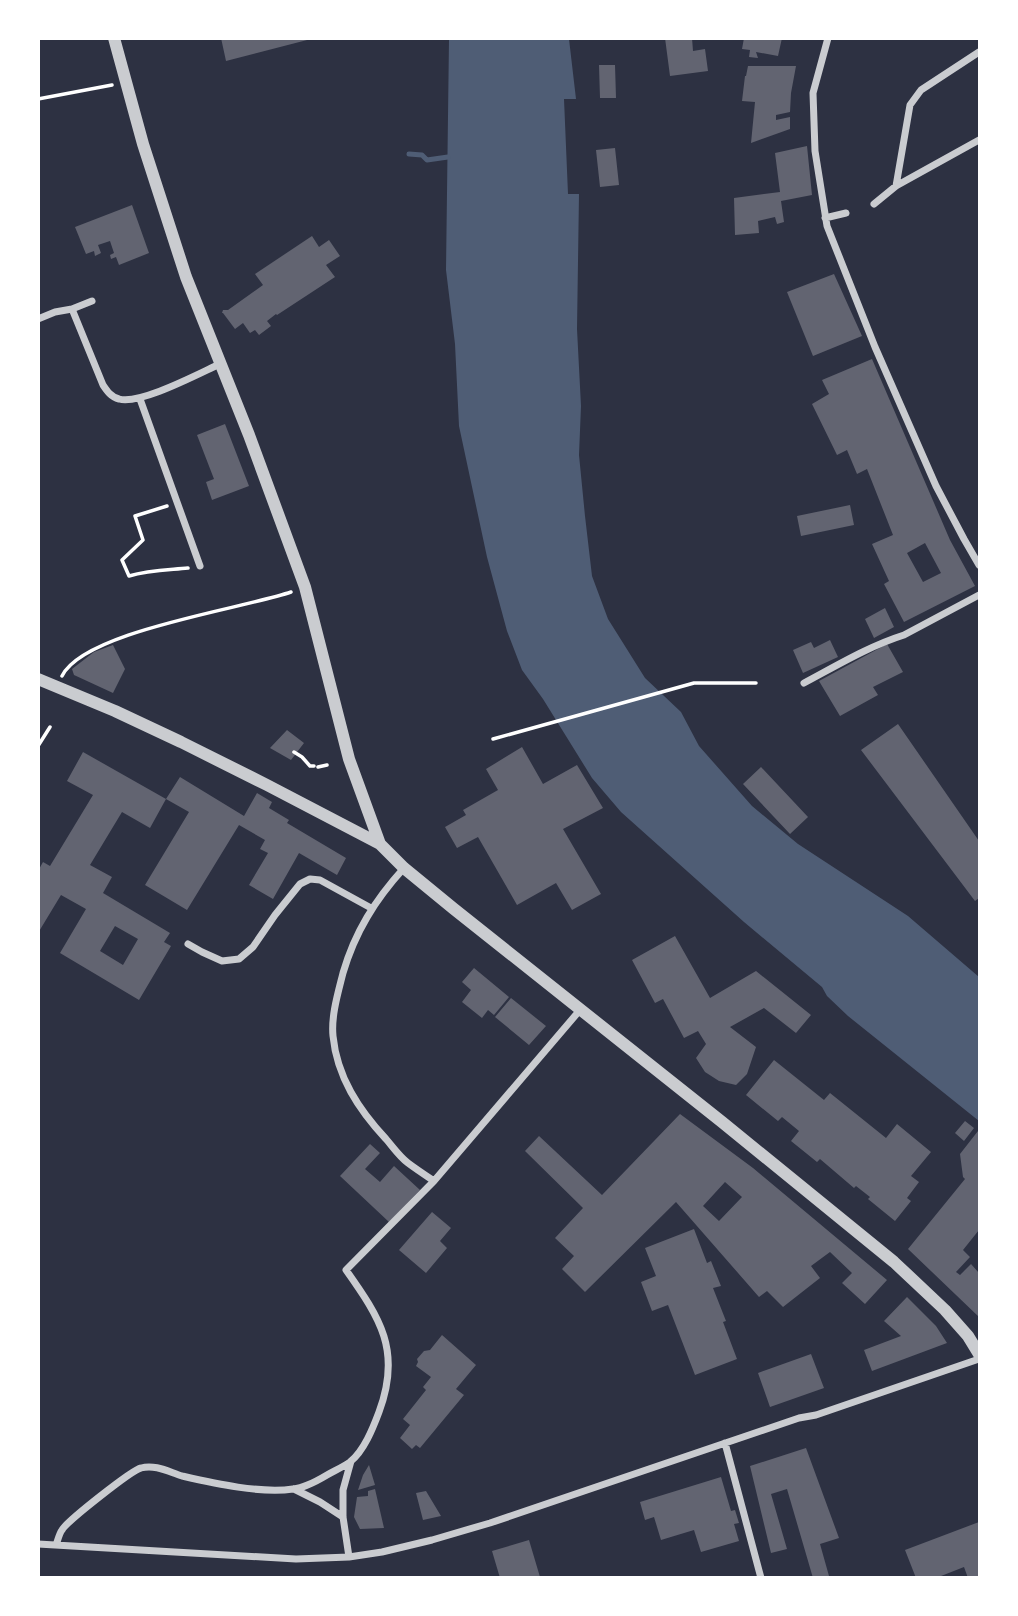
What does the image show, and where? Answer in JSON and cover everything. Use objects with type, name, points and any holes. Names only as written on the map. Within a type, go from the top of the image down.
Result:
[{"type":"street","points":[[114,38],[143,144],[186,277],[249,435],[305,587],[349,759],[380,844]]},
{"type":"street","points":[[828,38],[813,93],[815,151],[825,218],[870,335],[936,486],[979,565]]},
{"type":"street","points":[[896,186],[910,105],[921,90],[979,52]]},
{"type":"street","points":[[874,204],[896,186],[979,140]]},
{"type":"street","points":[[825,218],[846,213]]},
{"type":"street","points":[[38,319],[92,301]]},
{"type":"street","points":[[72,309],[103,385],[110,394],[120,400],[140,399],[220,364]]},
{"type":"street","points":[[140,399],[200,566]]},
{"type":"street","points":[[804,683],[979,595]]},
{"type":"street","points":[[38,680],[115,711],[181,742],[380,844],[404,868],[905,1271],[945,1310],[968,1336],[979,1354]]},
{"type":"street","points":[[404,868],[371,908],[349,953],[337,996],[332,1034],[345,1082],[362,1111],[405,1161],[434,1181]]},
{"type":"street","points":[[188,944],[222,961],[239,959],[253,947],[300,884],[310,879],[320,880],[371,908]]},
{"type":"street","points":[[56,1545],[61,1530],[74,1516],[140,1468],[158,1468],[263,1490],[294,1489],[316,1482],[351,1461],[372,1430],[385,1390],[388,1365],[386,1338],[376,1315],[346,1270],[434,1181],[580,1010]]},
{"type":"street","points":[[38,1544],[296,1559],[349,1557],[383,1552],[489,1523],[979,1359]]},
{"type":"street","points":[[725,1443],[761,1577]]},
{"type":"street","points":[[349,1557],[343,1517],[344,1490],[351,1461]]},
{"type":"street","points":[[294,1489],[343,1517]]},
{"type":"path","points":[[38,99],[126,83]]},
{"type":"path","points":[[177,503],[135,516],[143,540],[122,560],[129,576],[148,571],[200,566]]},
{"type":"path","points":[[56,687],[65,669],[93,649],[128,635],[305,587]]},
{"type":"path","points":[[493,739],[694,683],[756,683]]},
{"type":"path","points":[[38,746],[50,727]]},
{"type":"path","points":[[294,752],[310,766],[327,765]]},
{"type":"water","points":[[449,39],[569,39],[576,99],[564,99],[568,194],[579,194],[579,455],[592,576],[608,619],[645,678],[681,712],[699,746],[752,806],[798,844],[908,916],[979,977],[979,1121],[848,1016],[827,996],[822,987],[744,922],[621,812],[592,778],[522,670],[507,631],[487,557],[459,426],[455,344],[446,270]]},
{"type":"building","points":[[221,38],[311,38],[311,39],[226,61]]},
{"type":"building","points":[[665,38],[692,38],[693,51],[705,49],[708,71],[670,76]]},
{"type":"building","points":[[744,38],[782,38],[778,56],[756,52],[758,58],[749,57],[750,50],[742,49]]},
{"type":"building","points":[[599,65],[615,65],[616,98],[600,98]]},
{"type":"building","points":[[748,66],[796,66],[790,112],[776,115],[776,120],[790,117],[790,129],[751,143],[755,102],[742,101]]},
{"type":"building","points":[[807,146],[812,195],[781,201],[784,222],[777,224],[775,217],[758,221],[759,233],[735,235],[734,198],[780,192],[775,153]]},
{"type":"building","points":[[615,148],[619,185],[600,187],[596,150]]},
{"type":"building","points":[[132,205],[149,253],[119,265],[116,257],[111,259],[110,255],[114,253],[110,241],[98,245],[101,253],[95,256],[94,251],[86,254],[75,227]]},
{"type":"building","points":[[312,236],[319,247],[329,240],[340,256],[326,265],[335,277],[276,314],[267,321],[271,326],[259,335],[255,330],[250,333],[243,323],[235,329],[222,313],[223,310],[228,310],[263,285],[255,274]]},
{"type":"building","points":[[834,274],[862,336],[813,356],[787,292]]},
{"type":"building","points":[[872,359],[950,540],[975,586],[904,622],[884,584],[889,581],[872,544],[893,535],[867,469],[857,474],[847,450],[837,455],[812,404],[829,394],[822,380]],"holes":[[[925,543],[941,573],[923,582],[907,553]]]},
{"type":"building","points":[[225,424],[249,486],[212,500],[206,482],[214,479],[197,435]]},
{"type":"building","points":[[850,505],[854,525],[801,536],[797,516]]},
{"type":"building","points":[[885,608],[894,627],[874,638],[865,619]]},
{"type":"building","points":[[830,640],[838,657],[803,673],[793,650],[811,642],[814,648]]},
{"type":"building","points":[[887,644],[903,672],[873,687],[878,695],[840,716],[819,681]]},
{"type":"building","points":[[113,645],[125,669],[113,693],[74,675],[72,669],[94,652]]},
{"type":"building","points":[[898,724],[979,841],[979,898],[975,901],[861,750]]},
{"type":"building","points":[[287,730],[304,743],[291,760],[270,748]]},
{"type":"building","points":[[522,747],[543,784],[577,765],[603,808],[563,829],[601,894],[572,910],[556,883],[517,905],[478,837],[457,848],[445,827],[466,815],[463,810],[498,790],[486,769]]},
{"type":"building","points":[[83,752],[166,799],[150,828],[122,812],[90,865],[112,877],[103,893],[170,933],[164,942],[171,946],[139,1000],[60,953],[86,909],[61,895],[38,933],[38,871],[43,862],[50,866],[93,795],[67,781]],"holes":[[[115,926],[138,939],[123,965],[100,951]]]},
{"type":"building","points":[[761,767],[808,817],[790,834],[743,784]]},
{"type":"building","points":[[180,777],[244,816],[257,793],[272,802],[269,808],[289,820],[287,823],[346,858],[337,875],[299,853],[273,899],[249,885],[268,853],[260,849],[265,840],[239,825],[187,910],[145,885],[189,812],[166,799]]},
{"type":"building","points":[[675,936],[710,998],[756,971],[811,1015],[796,1033],[764,1008],[730,1027],[756,1047],[747,1074],[736,1085],[719,1081],[705,1072],[696,1058],[706,1044],[698,1031],[684,1038],[663,999],[655,1003],[632,960]]},
{"type":"building","points":[[474,968],[509,997],[494,1015],[488,1010],[482,1018],[462,1002],[471,990],[462,982]]},
{"type":"building","points":[[511,998],[546,1026],[529,1045],[495,1017]]},
{"type":"building","points":[[774,1060],[824,1100],[830,1093],[886,1138],[897,1124],[931,1152],[911,1176],[919,1182],[907,1198],[911,1201],[895,1221],[856,1186],[854,1188],[820,1159],[817,1162],[791,1141],[799,1131],[782,1117],[778,1121],[746,1095]]},
{"type":"building","points":[[680,1114],[753,1168],[887,1280],[865,1304],[842,1283],[852,1273],[830,1252],[811,1266],[820,1278],[783,1307],[767,1291],[759,1297],[676,1202],[585,1292],[562,1269],[574,1256],[555,1238],[583,1208],[525,1151],[539,1136],[602,1195]],"holes":[[[725,1182],[742,1197],[719,1221],[703,1206]]]},
{"type":"building","points":[[965,1121],[974,1128],[964,1141],[955,1133]]},
{"type":"building","points":[[978,1131],[979,1230],[963,1250],[970,1257],[956,1272],[960,1275],[971,1264],[979,1273],[979,1317],[908,1249],[965,1179],[960,1154]]},
{"type":"building","points":[[370,1144],[380,1153],[365,1169],[380,1182],[394,1166],[420,1190],[389,1222],[340,1176]]},
{"type":"building","points":[[432,1212],[451,1228],[440,1241],[447,1248],[426,1273],[399,1250]]},
{"type":"building","points":[[694,1229],[707,1263],[711,1261],[721,1286],[713,1288],[737,1359],[695,1375],[668,1305],[652,1311],[641,1282],[656,1276],[645,1248]]},
{"type":"building","points":[[907,1297],[936,1326],[947,1343],[872,1371],[864,1350],[901,1336],[884,1321]]},
{"type":"building","points":[[442,1335],[476,1365],[456,1389],[464,1395],[420,1448],[416,1445],[412,1449],[400,1438],[410,1425],[403,1419],[426,1390],[423,1387],[431,1377],[416,1366],[417,1359],[424,1351],[430,1350]]},
{"type":"building","points":[[811,1354],[824,1388],[770,1407],[758,1373]]},
{"type":"building","points":[[806,1448],[839,1538],[820,1544],[829,1576],[824,1578],[813,1578],[787,1489],[771,1494],[787,1549],[771,1553],[750,1466]]},
{"type":"building","points":[[369,1465],[375,1485],[358,1490],[363,1475]]},
{"type":"building","points":[[721,1477],[731,1511],[735,1510],[739,1523],[734,1524],[739,1541],[701,1552],[694,1530],[661,1540],[654,1517],[645,1520],[640,1502]]},
{"type":"building","points":[[375,1489],[384,1528],[360,1529],[354,1517],[357,1497],[368,1496],[368,1491]]},
{"type":"building","points":[[426,1491],[441,1516],[423,1520],[416,1493]]},
{"type":"building","points":[[979,1522],[979,1578],[968,1578],[964,1567],[936,1578],[916,1578],[905,1550]]},
{"type":"building","points":[[529,1540],[540,1577],[500,1578],[492,1551]]},
{"type":"waterway","points":[[409,154],[422,155],[427,160],[448,157]]}]
